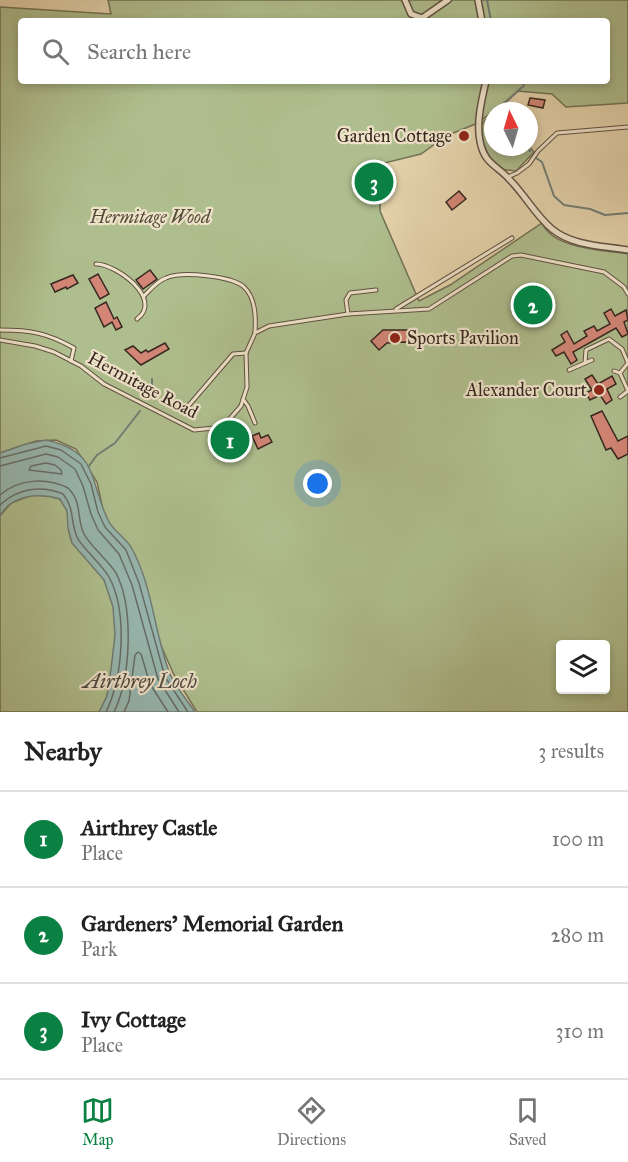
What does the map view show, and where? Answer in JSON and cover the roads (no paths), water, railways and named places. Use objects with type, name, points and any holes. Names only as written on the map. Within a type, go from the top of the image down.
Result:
[{"type":"street","points":[[405,0],[411,14],[422,18],[448,0]]},
{"type":"street","points":[[478,0],[481,18]]},
{"type":"street","points":[[486,84],[479,140],[487,158],[495,168],[508,177],[553,230],[575,241],[628,250]]},
{"type":"lane","points":[[508,177],[529,164],[538,151],[557,133],[628,127]]},
{"type":"lane","points":[[394,310],[512,238]]},
{"type":"lane","points":[[255,333],[271,326],[348,314],[429,309],[512,256],[521,255],[604,272],[624,286],[628,294]]},
{"type":"lane","points":[[96,264],[114,268],[135,285],[144,296],[141,316],[137,319]]},
{"type":"lane","points":[[144,296],[166,278],[180,275],[198,275],[232,281],[243,286],[250,294],[255,310],[255,333],[246,353],[247,387],[243,399],[255,423]]},
{"type":"lane","points":[[348,314],[346,300],[350,293],[376,290]]},
{"type":"lane","points":[[0,330],[39,332],[58,339],[74,348],[71,361]]},
{"type":"lane","points":[[585,363],[586,350],[609,339],[622,349],[628,363],[620,373]]},
{"type":"lane","name":"Hermitage Road","points":[[0,340],[54,352],[104,384],[194,430],[214,428],[226,422],[241,406],[243,399]]},
{"type":"lane","points":[[622,349],[628,345]]},
{"type":"lane","points":[[184,411],[233,354],[246,353]]},
{"type":"lane","points":[[569,370],[592,360]]},
{"type":"lane","points":[[614,371],[620,373],[628,391],[620,397]]},
{"type":"water","name":"Airthrey Loch","points":[[46,440],[76,452],[90,469],[108,520],[131,547],[138,562],[170,674],[195,712],[99,712],[107,696],[115,635],[113,607],[104,580],[72,543],[67,511],[60,499],[35,496],[19,499],[11,503],[0,516],[0,453]]},
{"type":"waterway","points":[[487,0],[490,18]]},
{"type":"waterway","points":[[506,102],[521,88]]},
{"type":"waterway","points":[[536,158],[542,162],[554,196],[564,205],[590,209],[605,215],[628,213]]},
{"type":"waterway","points":[[147,399],[152,391],[152,379]]},
{"type":"waterway","points":[[89,466],[97,455],[115,443],[140,411]]},
{"type":"place","name":"Garden Cottage","points":[[464,136]]},
{"type":"place","name":"Ivy Cottage","points":[[374,182]]},
{"type":"place","name":"Gardeners' Memorial Garden","points":[[533,305]]},
{"type":"place","name":"Sports Pavilion","points":[[395,338]]},
{"type":"place","name":"Alexander Court","points":[[599,390]]},
{"type":"place","name":"Airthrey Castle","points":[[230,440]]},
{"type":"park label","name":"Hermitage Wood","points":[[150,217]]}]
